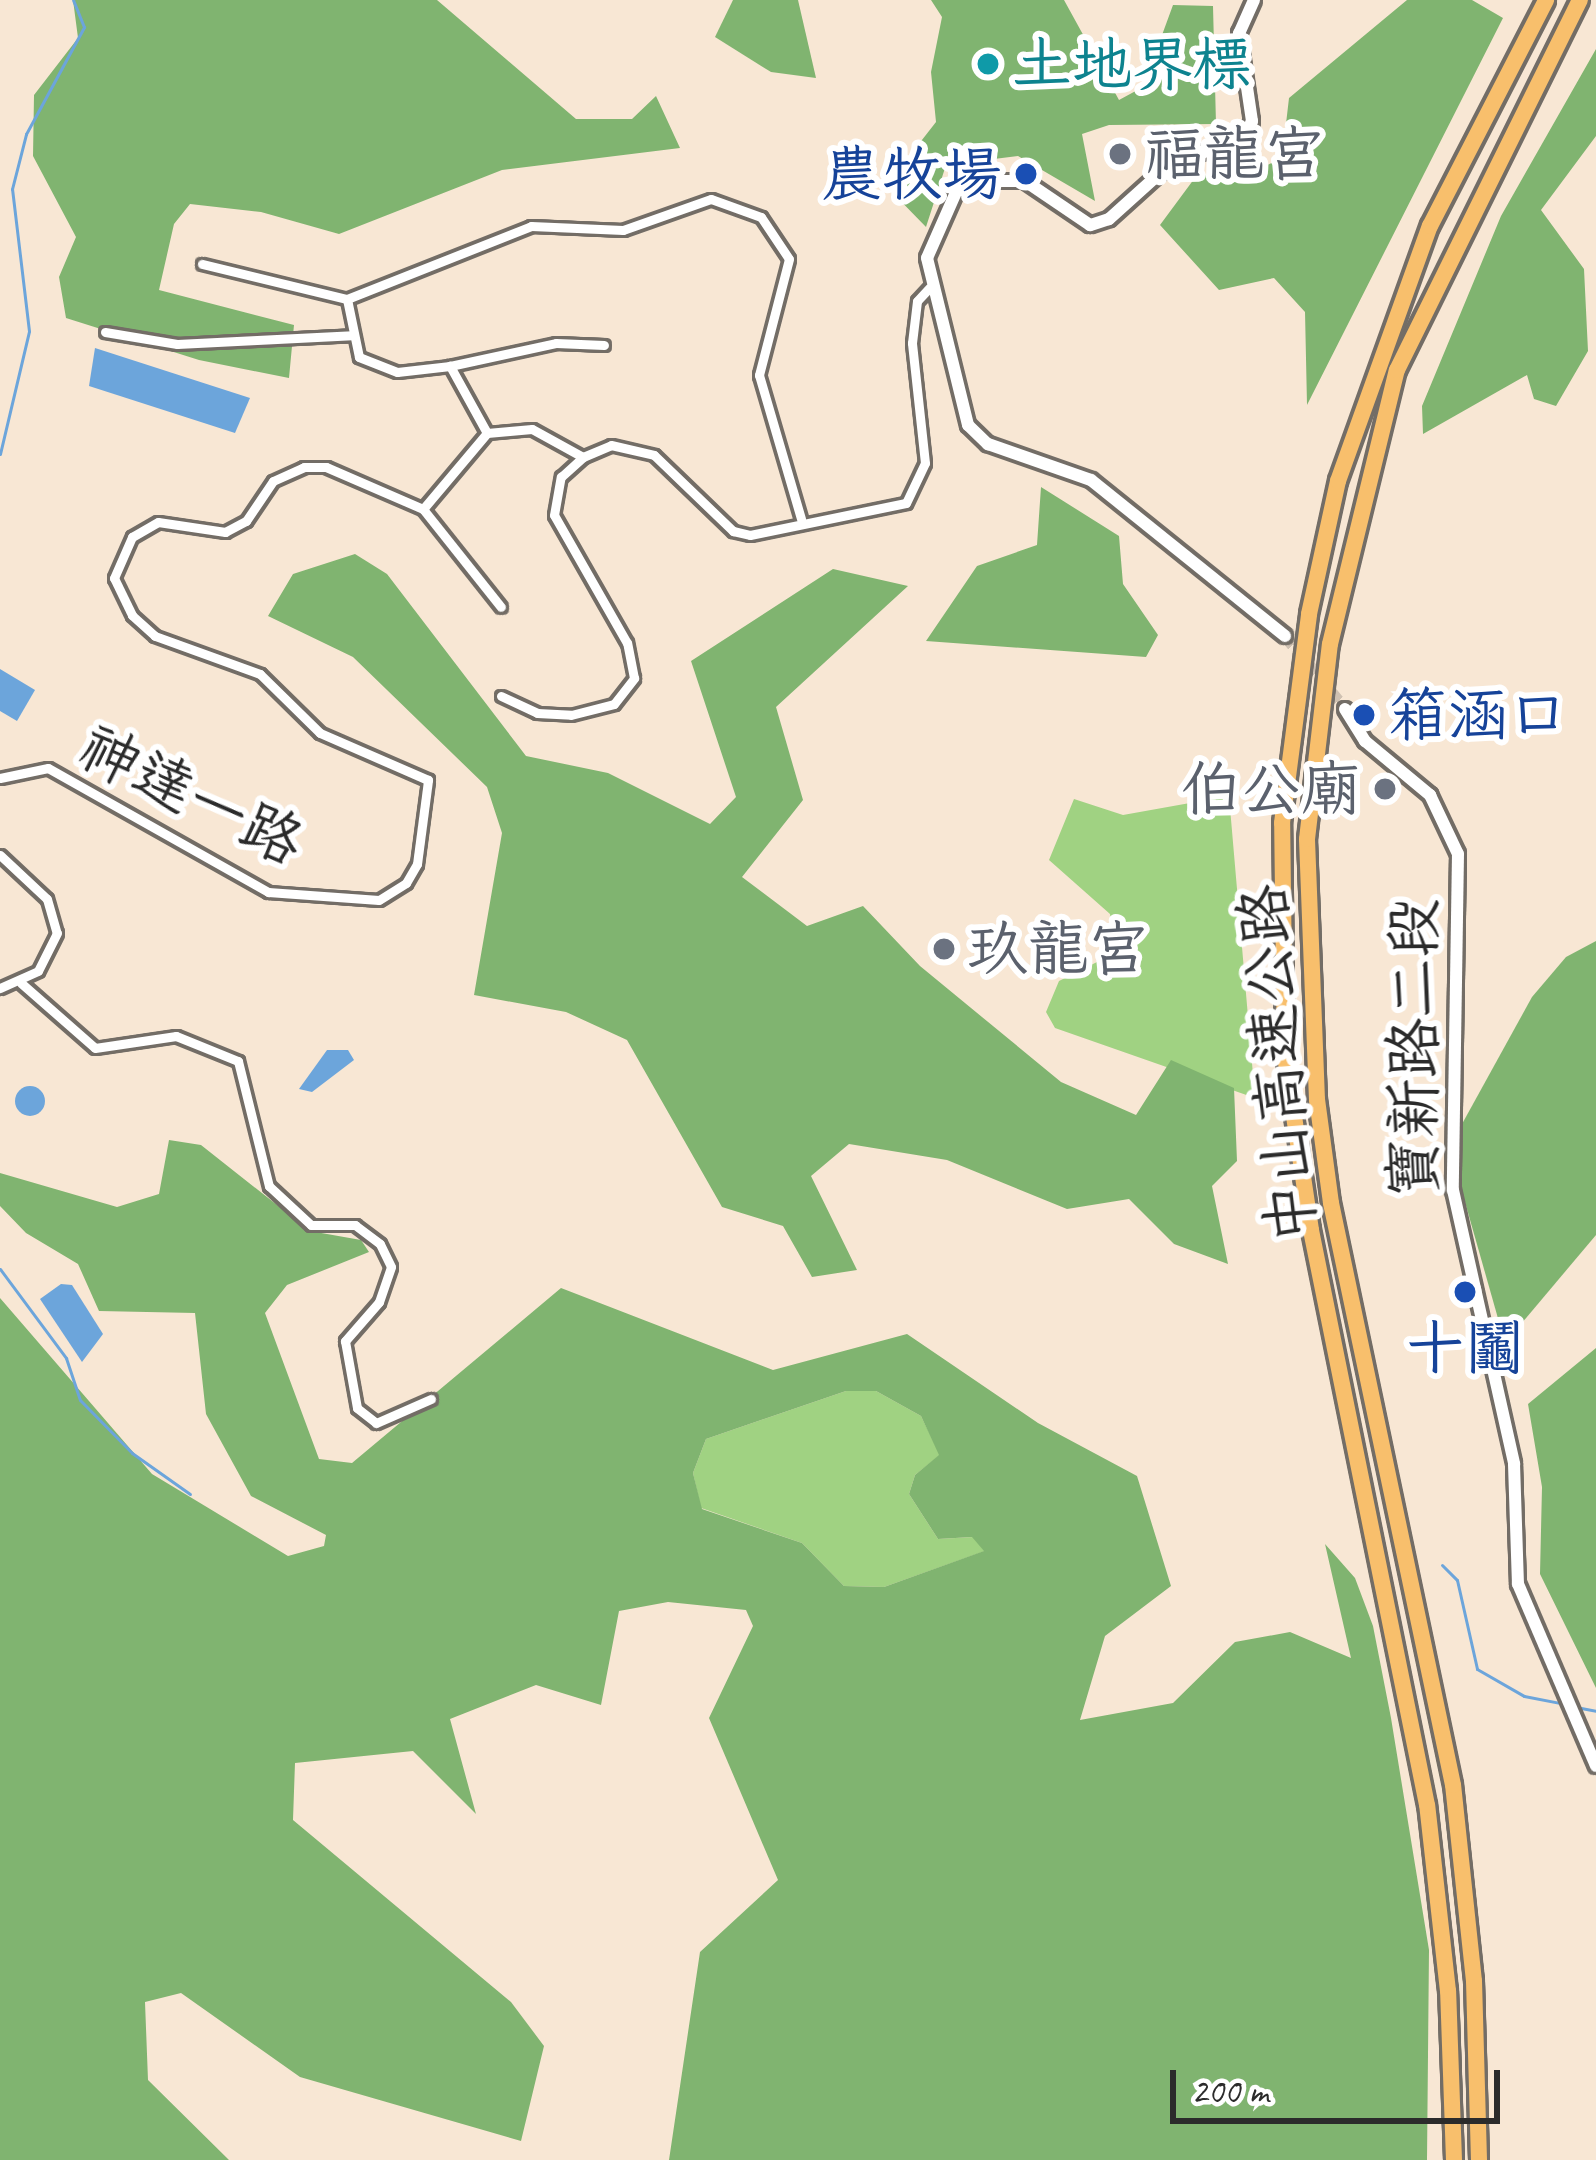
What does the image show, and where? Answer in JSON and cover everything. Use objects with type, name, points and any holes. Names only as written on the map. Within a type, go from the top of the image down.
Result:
[{"type":"highway","name":"中山高速公路","points":[[1454,2160],[1448,1991],[1412,1706],[1311,1230],[1285,1056],[1282,823],[1309,614],[1338,481],[1430,226],[1546,0]]},
{"type":"highway","name":"中山高速公路","points":[[1479,2160],[1474,1981],[1453,1785],[1331,1203],[1317,1100],[1307,839],[1330,644],[1396,370],[1580,0]]},
{"type":"street","points":[[1254,0],[1239,33],[1252,121],[1245,137],[1169,165],[1109,219],[1090,225],[1024,181],[990,177],[957,190],[928,258],[929,288],[968,425],[988,444],[1091,480],[1285,636]]},
{"type":"street","points":[[202,264],[347,299],[530,226],[623,230],[711,199],[760,217],[789,259],[759,375],[801,519]]},
{"type":"street","points":[[501,696],[537,712],[571,715],[614,704],[634,678],[627,644],[554,515],[561,477],[583,457],[611,445],[654,455],[733,531],[750,535],[801,519],[906,503],[925,463],[913,344],[917,301],[929,288]]},
{"type":"street","points":[[347,299],[359,357],[397,372],[450,366],[556,343],[604,345]]},
{"type":"street","points":[[105,332],[177,344],[352,335]]},
{"type":"street","points":[[450,366],[487,433]]},
{"type":"street","points":[[501,607],[423,508],[487,433],[532,429],[583,457]]},
{"type":"street","name":"神達一路","points":[[0,778],[48,768],[268,892],[357,903],[393,891],[417,864],[428,780],[320,733],[260,674],[155,636],[132,616],[114,578],[118,556],[142,530],[182,521],[225,532],[246,521],[273,481],[304,467],[326,467],[423,508]]},
{"type":"street","name":"寶新路二段","points":[[1345,709],[1365,741],[1430,795],[1458,854],[1453,1190],[1514,1464],[1518,1584],[1596,1766]]},
{"type":"street","points":[[0,855],[54,911],[50,956],[21,983],[0,988]]},
{"type":"street","points":[[21,983],[95,1048],[176,1036],[238,1061],[269,1186],[311,1226],[356,1225],[380,1244],[391,1267],[380,1302],[345,1341],[357,1408],[376,1423],[430,1399]]},
{"type":"green space","points":[[73,0],[437,0],[576,119],[632,119],[656,96],[680,148],[502,170],[339,234],[261,212],[190,204],[174,224],[159,290],[294,325],[289,378],[199,360],[66,318],[59,277],[76,237],[33,156],[34,95],[78,38]]},
{"type":"green space","points":[[733,0],[798,0],[816,78],[771,72],[715,37]]},
{"type":"green space","points":[[931,0],[1064,0],[1119,100],[1143,87],[1173,5],[1213,6],[1216,124],[1109,125],[1082,134],[1095,201],[1018,156],[946,165],[926,227],[886,186],[936,122],[931,72],[942,17]]},
{"type":"green space","points":[[1407,0],[1472,0],[1503,18],[1307,405],[1305,312],[1274,278],[1219,290],[1160,225],[1197,175],[1243,177],[1282,158],[1289,98]]},
{"type":"green space","points":[[1596,49],[1596,136],[1541,210],[1584,269],[1588,351],[1556,406],[1534,399],[1527,375],[1423,434],[1422,406],[1501,216]]},
{"type":"green space","points":[[1041,487],[1119,536],[1123,584],[1158,635],[1146,657],[926,641],[977,566],[1037,545]]},
{"type":"green space","points":[[355,554],[387,574],[526,756],[608,773],[710,824],[736,797],[691,661],[833,569],[908,586],[776,707],[803,800],[742,877],[807,926],[863,906],[920,966],[1061,1082],[1136,1115],[1171,1060],[1234,1088],[1237,1161],[1212,1186],[1228,1264],[1174,1244],[1129,1199],[1067,1209],[947,1160],[849,1144],[811,1176],[857,1270],[812,1277],[783,1226],[722,1207],[627,1040],[566,1012],[474,995],[502,833],[487,787],[353,657],[268,616],[293,574]]},
{"type":"green space","points":[[1229,796],[1255,1098],[1055,1028],[1046,1012],[1059,981],[1115,953],[1110,914],[1049,860],[1074,799],[1123,815]]},
{"type":"green space","points":[[1596,941],[1596,1235],[1505,1343],[1461,1188],[1462,1124],[1532,997],[1566,957]]},
{"type":"green space","points":[[169,1140],[201,1145],[310,1231],[361,1240],[369,1252],[287,1285],[265,1313],[319,1459],[352,1463],[561,1288],[773,1370],[907,1334],[1038,1423],[1137,1476],[1171,1586],[1105,1636],[1080,1720],[1173,1703],[1235,1642],[1290,1632],[1351,1658],[1325,1544],[1355,1578],[1373,1626],[1391,1718],[1429,1950],[1427,2160],[669,2160],[700,1952],[778,1880],[709,1718],[753,1626],[746,1610],[668,1602],[619,1611],[601,1705],[536,1685],[450,1719],[476,1814],[413,1751],[295,1763],[293,1820],[511,2002],[544,2046],[521,2141],[300,2077],[181,1993],[145,2002],[148,2080],[229,2160],[0,2160],[0,1298],[152,1474],[288,1556],[324,1546],[326,1535],[251,1496],[206,1414],[195,1313],[99,1311],[78,1264],[26,1233],[0,1206],[0,1173],[117,1207],[159,1194]],"holes":[[[846,1391],[876,1391],[921,1416],[939,1455],[915,1475],[909,1494],[938,1539],[972,1537],[984,1551],[884,1587],[844,1586],[802,1543],[702,1509],[693,1473],[706,1439]]]},
{"type":"green space","points":[[1596,1348],[1596,1688],[1540,1574],[1542,1487],[1528,1404]]},
{"type":"green space","points":[[846,1391],[876,1391],[921,1416],[940,1455],[915,1475],[909,1494],[938,1539],[973,1537],[985,1551],[884,1587],[844,1586],[802,1543],[701,1508],[693,1473],[706,1439]]},
{"type":"water","points":[[95,348],[250,398],[235,433],[89,386]]},
{"type":"water","points":[[0,669],[35,690],[17,721],[0,711]]},
{"type":"water","points":[[327,1050],[348,1050],[354,1060],[312,1092],[299,1089]]},
{"type":"water","points":[[30,1086],[45,1101],[30,1116],[15,1101]]},
{"type":"water","points":[[61,1284],[72,1285],[103,1334],[82,1362],[40,1299]]},
{"type":"waterway","points":[[0,454],[29,331],[12,189],[26,134],[84,27],[73,0]]},
{"type":"waterway","points":[[0,1269],[66,1358],[80,1400],[132,1453],[190,1494]]},
{"type":"waterway","points":[[1442,1565],[1457,1580],[1477,1669],[1524,1696],[1559,1703]]},
{"type":"waterway","points":[[1581,1708],[1596,1711]]},
{"type":"tunnel","points":[[1285,636],[1345,709]]},
{"type":"place","name":"土地界標","points":[[988,64]]},
{"type":"place","name":"福龍宮","points":[[1120,154]]},
{"type":"place","name":"農牧場","points":[[1026,174]]},
{"type":"place","name":"箱涵口","points":[[1364,715]]},
{"type":"place","name":"伯公廟","points":[[1385,789]]},
{"type":"place","name":"玖龍宮","points":[[944,949]]},
{"type":"place","name":"十鬮","points":[[1465,1292]]}]
